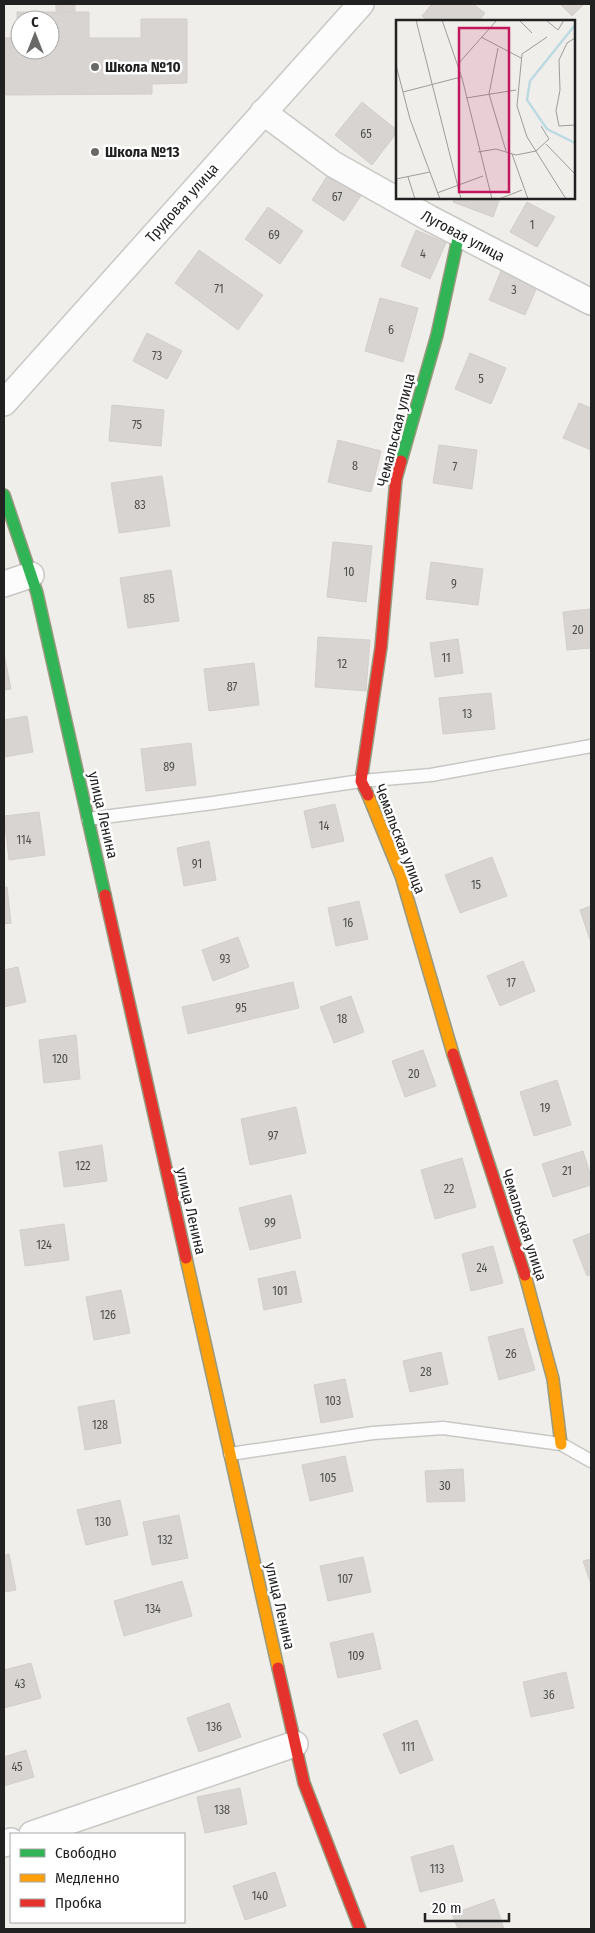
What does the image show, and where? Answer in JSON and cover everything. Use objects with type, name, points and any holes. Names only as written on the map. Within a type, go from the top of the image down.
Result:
[{"type":"street","name":"Трудовая улица","points":[[4,403],[360,4]]},
{"type":"street","name":"Луговая улица","points":[[263,112],[333,164],[396,199]]},
{"type":"street","name":"Луговая улица","points":[[396,199],[591,302]]},
{"type":"street","name":"Чемальская улица","points":[[460,234],[437,335],[396,479],[381,647],[361,781],[374,807],[400,876],[457,1067],[522,1263],[553,1378],[561,1444]]},
{"type":"street","name":"улица Ленина","points":[[4,495],[37,593],[304,1783],[360,1929]]},
{"type":"street","points":[[4,584],[31,576]]},
{"type":"street","points":[[35,1833],[295,1744]]},
{"type":"lane","points":[[88,818],[213,803],[361,781],[432,775],[591,746]]},
{"type":"lane","points":[[230,1454],[373,1433],[443,1428],[561,1444],[591,1461]]},
{"type":"building","points":[[56,4],[75,4],[75,12],[56,10]]},
{"type":"building","points":[[432,4],[473,4],[485,13],[480,20],[427,20],[422,16]]},
{"type":"building","points":[[560,4],[584,4],[572,16]]},
{"type":"building","name":"Школа №10","points":[[60,12],[89,12],[89,38],[141,38],[141,19],[187,19],[187,83],[152,84],[152,94],[4,95],[4,38],[10,38],[10,60],[60,60]]},
{"type":"building","points":[[362,102],[396,129],[396,134],[372,165],[335,135]]},
{"type":"building","points":[[329,173],[362,194],[344,221],[312,200]]},
{"type":"building","points":[[454,199],[500,199],[493,217],[453,202]]},
{"type":"building","points":[[527,202],[555,217],[537,247],[510,232]]},
{"type":"building","points":[[268,207],[303,231],[280,264],[245,239]]},
{"type":"building","points":[[416,230],[446,243],[430,279],[401,266]]},
{"type":"building","points":[[199,250],[263,295],[238,330],[175,283]]},
{"type":"building","points":[[504,264],[540,280],[525,315],[489,300]]},
{"type":"building","points":[[380,298],[418,308],[403,362],[365,351]]},
{"type":"building","points":[[147,333],[182,351],[167,379],[133,361]]},
{"type":"building","points":[[470,353],[506,368],[491,404],[455,389]]},
{"type":"building","points":[[579,403],[591,408],[591,450],[563,438]]},
{"type":"building","points":[[112,405],[164,410],[161,446],[109,441]]},
{"type":"building","points":[[338,440],[381,451],[371,492],[328,482]]},
{"type":"building","points":[[439,445],[477,450],[472,489],[433,483]]},
{"type":"building","points":[[162,476],[170,526],[119,533],[111,483]]},
{"type":"building","points":[[333,542],[372,546],[366,602],[327,597]]},
{"type":"building","points":[[431,562],[483,569],[478,605],[426,599]]},
{"type":"building","points":[[171,570],[179,621],[128,628],[120,578]]},
{"type":"building","points":[[591,609],[591,648],[567,650],[563,612]]},
{"type":"building","points":[[318,637],[370,640],[366,691],[315,687]]},
{"type":"building","points":[[458,639],[463,673],[435,677],[430,643]]},
{"type":"building","points":[[4,653],[11,689],[4,690]]},
{"type":"building","points":[[254,663],[259,705],[209,711],[204,669]]},
{"type":"building","points":[[491,693],[495,729],[443,734],[439,698]]},
{"type":"building","points":[[27,716],[33,752],[4,757],[4,720]]},
{"type":"building","points":[[191,743],[196,785],[146,791],[141,749]]},
{"type":"building","points":[[335,804],[344,841],[312,848],[304,811]]},
{"type":"building","points":[[39,812],[45,855],[9,860],[4,816]]},
{"type":"building","points":[[209,841],[216,880],[184,886],[177,848]]},
{"type":"building","points":[[492,857],[507,896],[460,913],[445,875]]},
{"type":"building","points":[[7,887],[11,923],[4,924],[4,888]]},
{"type":"building","points":[[359,901],[368,939],[336,946],[328,908]]},
{"type":"building","points":[[591,906],[591,940],[590,940],[580,910]]},
{"type":"building","points":[[238,937],[249,967],[213,981],[202,950]]},
{"type":"building","points":[[523,961],[535,991],[500,1006],[487,976]]},
{"type":"building","points":[[18,967],[26,1002],[4,1007],[4,970]]},
{"type":"building","points":[[293,982],[299,1008],[188,1034],[182,1007]]},
{"type":"building","points":[[351,996],[364,1032],[334,1043],[320,1007]]},
{"type":"building","points":[[76,1035],[80,1079],[44,1083],[39,1040]]},
{"type":"building","points":[[423,1050],[436,1086],[405,1097],[392,1061]]},
{"type":"building","points":[[557,1080],[571,1125],[534,1136],[520,1092]]},
{"type":"building","points":[[296,1107],[306,1153],[250,1165],[241,1119]]},
{"type":"building","points":[[102,1145],[107,1181],[64,1187],[59,1152]]},
{"type":"building","points":[[583,1151],[591,1177],[591,1185],[553,1197],[542,1164]]},
{"type":"building","points":[[462,1158],[476,1207],[435,1219],[421,1170]]},
{"type":"building","points":[[291,1195],[301,1238],[250,1250],[239,1208]]},
{"type":"building","points":[[64,1224],[69,1260],[25,1266],[20,1230]]},
{"type":"building","points":[[591,1233],[591,1274],[587,1276],[573,1240]]},
{"type":"building","points":[[493,1246],[503,1283],[471,1291],[462,1254]]},
{"type":"building","points":[[295,1271],[302,1302],[264,1310],[258,1279]]},
{"type":"building","points":[[121,1290],[130,1333],[94,1340],[86,1297]]},
{"type":"building","points":[[523,1328],[535,1370],[499,1380],[488,1337]]},
{"type":"building","points":[[441,1352],[448,1384],[410,1392],[403,1361]]},
{"type":"building","points":[[345,1379],[353,1417],[321,1423],[314,1385]]},
{"type":"building","points":[[114,1400],[121,1443],[85,1450],[78,1407]]},
{"type":"building","points":[[345,1456],[353,1491],[310,1501],[302,1465]]},
{"type":"building","points":[[463,1469],[465,1501],[427,1502],[425,1471]]},
{"type":"building","points":[[120,1500],[128,1535],[86,1545],[77,1510]]},
{"type":"building","points":[[179,1515],[188,1558],[152,1565],[143,1522]]},
{"type":"building","points":[[9,1554],[16,1590],[4,1592],[4,1555]]},
{"type":"building","points":[[363,1557],[371,1592],[328,1601],[320,1566]]},
{"type":"building","points":[[591,1559],[591,1584],[583,1561]]},
{"type":"building","points":[[182,1581],[192,1616],[124,1636],[114,1601]]},
{"type":"building","points":[[373,1633],[381,1669],[338,1678],[330,1643]]},
{"type":"building","points":[[31,1663],[41,1698],[4,1708],[4,1670]]},
{"type":"building","points":[[566,1672],[574,1708],[531,1717],[523,1682]]},
{"type":"building","points":[[229,1703],[241,1737],[199,1752],[187,1718]]},
{"type":"building","points":[[417,1720],[433,1760],[400,1774],[383,1734]]},
{"type":"building","points":[[26,1750],[34,1777],[4,1786],[4,1757]]},
{"type":"building","points":[[240,1788],[247,1824],[205,1833],[197,1797]]},
{"type":"building","points":[[453,1845],[463,1881],[420,1892],[411,1857]]},
{"type":"building","points":[[275,1872],[286,1906],[245,1920],[233,1886]]},
{"type":"building","points":[[494,1899],[504,1929],[458,1929],[452,1914]]},
{"type":"traffic: fast","points":[[401,461],[437,335],[459,234]]},
{"type":"traffic: fast","points":[[4,495],[37,593],[105,895]]},
{"type":"traffic: slow","points":[[368,795],[401,876],[453,1054]]},
{"type":"traffic: slow","points":[[186,1258],[278,1668]]},
{"type":"traffic: slow","points":[[525,1275],[553,1379],[561,1444]]},
{"type":"traffic: jam","points":[[368,795],[361,781],[381,647],[396,479],[401,461]]},
{"type":"traffic: jam","points":[[105,895],[186,1258]]},
{"type":"traffic: jam","points":[[453,1054],[525,1275]]},
{"type":"traffic: jam","points":[[278,1668],[304,1783],[360,1929]]},
{"type":"place","name":"Школа №10","points":[[95,67]]},
{"type":"place","name":"Школа №13","points":[[95,152]]}]
